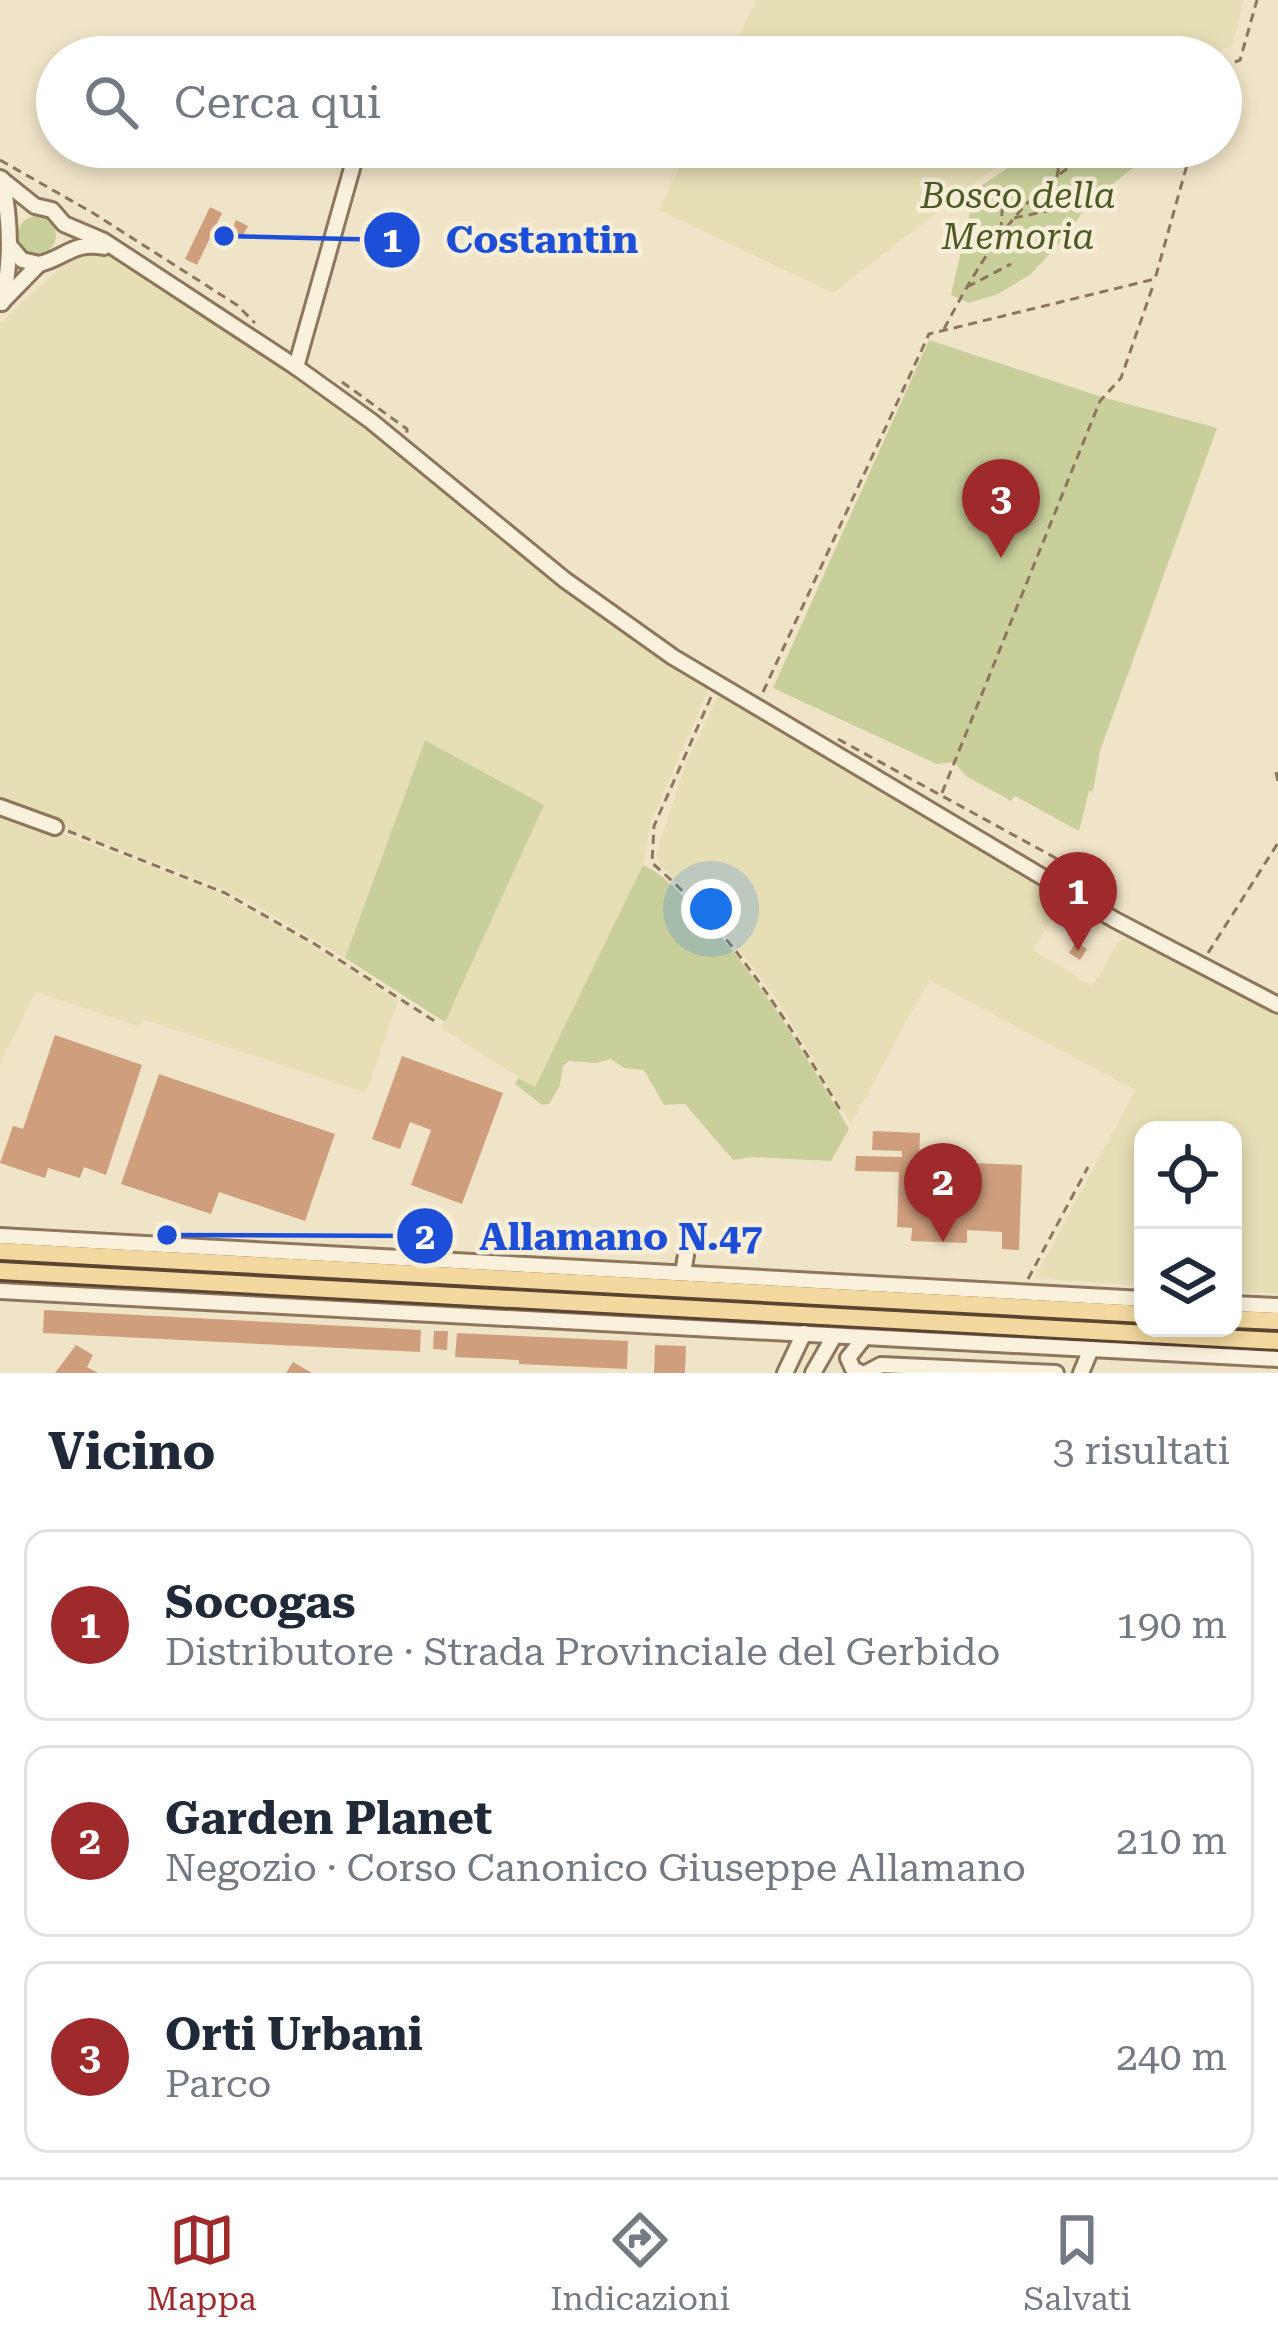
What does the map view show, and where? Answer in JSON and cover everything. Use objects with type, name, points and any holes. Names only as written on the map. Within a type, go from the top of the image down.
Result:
[{"type":"main road","points":[[0,1251],[1134,1314]]},
{"type":"main road","points":[[0,1271],[804,1296],[1278,1341]]},
{"type":"main road","points":[[1242,1319],[1278,1321]]},
{"type":"street","points":[[296,367],[352,168]]},
{"type":"street","points":[[1,179],[35,206],[52,210],[64,224],[115,248],[296,367],[371,421],[565,580],[719,686],[933,808],[1100,911],[1206,955],[1278,1005]]},
{"type":"street","points":[[1,179],[10,246],[1,304]]},
{"type":"street","points":[[9,229],[18,213],[35,206]]},
{"type":"street","points":[[62,251],[64,224]]},
{"type":"street","points":[[1,304],[39,265],[62,251],[90,244],[115,248]]},
{"type":"street","points":[[10,246],[22,260],[39,265]]},
{"type":"street","points":[[0,807],[55,827]]},
{"type":"street","points":[[683,1273],[690,1231]]},
{"type":"street","points":[[0,1236],[683,1273],[804,1296],[1023,1292],[1134,1298]]},
{"type":"street","points":[[0,1291],[1278,1359]]},
{"type":"street","points":[[785,1373],[804,1336],[804,1296]]},
{"type":"street","points":[[1242,1304],[1278,1306]]},
{"type":"street","points":[[814,1373],[833,1338]]},
{"type":"street","points":[[863,1339],[848,1358],[853,1369],[864,1373],[881,1365],[1058,1373],[1069,1348]]},
{"type":"street","points":[[1081,1373],[1091,1349]]},
{"type":"path","points":[[1242,53],[1257,0]]},
{"type":"path","points":[[0,160],[160,255],[237,305],[265,332]]},
{"type":"path","points":[[1056,179],[1058,168]]},
{"type":"path","points":[[943,331],[965,288],[1012,218],[1073,168]]},
{"type":"path","points":[[941,794],[1100,401],[1121,378],[1186,168]]},
{"type":"path","points":[[1001,233],[1003,194]]},
{"type":"path","points":[[1012,218],[1057,209]]},
{"type":"path","points":[[965,288],[1011,265]]},
{"type":"path","points":[[760,699],[928,334],[1155,279]]},
{"type":"path","points":[[332,379],[348,383],[407,429],[407,438]]},
{"type":"path","points":[[719,686],[654,826],[652,863],[748,964],[842,1113]]},
{"type":"path","points":[[828,739],[843,740],[1072,867],[1086,889]]},
{"type":"path","points":[[1276,772],[1278,782]]},
{"type":"path","points":[[55,827],[243,903],[439,1024]]},
{"type":"path","points":[[1206,955],[1278,843]]},
{"type":"path","points":[[1023,1292],[1088,1167]]},
{"type":"shaded area","points":[[756,0],[1244,0],[1235,36],[739,36]]},
{"type":"shaded area","points":[[678,168],[995,168],[833,293],[659,210]]},
{"type":"shaded area","points":[[92,248],[109,253],[345,410],[530,563],[709,688],[651,822],[643,865],[535,1088],[442,1028],[544,805],[426,740],[345,958],[252,903],[0,803],[0,323],[54,273]]},
{"type":"shaded area","points":[[719,693],[1038,879],[1049,904],[1058,909],[1033,950],[1092,986],[1121,939],[1134,937],[1278,1012],[1278,1294],[1242,1292],[1242,1121],[1134,1121],[1134,1285],[1035,1278],[1135,1090],[929,980],[851,1124],[780,1004],[748,960],[660,865],[656,854],[687,761]]},
{"type":"shaded area","points":[[0,810],[213,890],[296,935],[398,1000],[366,1093],[143,1019],[140,1027],[35,992],[0,1064]]},
{"type":"green space","name":"Bosco della Memoria","points":[[1008,168],[1133,168],[1089,203],[1031,274],[998,294],[969,303],[951,295],[972,203],[982,185]]},
{"type":"green space","points":[[37,216],[50,222],[56,235],[50,248],[37,254],[24,248],[18,235],[24,222]]},
{"type":"green space","points":[[929,340],[1102,397],[1217,428],[1100,751],[1079,831],[1015,796],[1011,801],[966,776],[954,762],[937,764],[773,688]]},
{"type":"green space","points":[[425,740],[544,805],[445,1022],[345,958]]},
{"type":"green space","points":[[643,865],[670,883],[716,932],[796,1041],[849,1129],[831,1161],[733,1160],[685,1104],[664,1105],[644,1070],[624,1068],[611,1059],[569,1061],[549,1104],[542,1105],[515,1084],[518,1078],[535,1087]]},
{"type":"building","points":[[210,207],[222,213],[197,265],[185,259]]},
{"type":"building","points":[[236,220],[248,226],[242,237],[231,231]]},
{"type":"building","points":[[1076,942],[1087,949],[1080,960],[1069,953]]},
{"type":"building","points":[[55,1035],[142,1065],[106,1175],[84,1167],[80,1178],[48,1168],[45,1178],[0,1163],[13,1126],[23,1129]]},
{"type":"building","points":[[402,1056],[503,1093],[462,1204],[411,1185],[431,1130],[410,1122],[400,1149],[372,1139]]},
{"type":"building","points":[[159,1074],[335,1134],[305,1221],[219,1192],[211,1214],[121,1184]]},
{"type":"building","points":[[873,1131],[920,1133],[919,1161],[1022,1165],[1019,1250],[1002,1249],[1002,1232],[967,1230],[967,1243],[911,1241],[912,1228],[897,1227],[899,1172],[855,1171],[856,1156],[902,1157],[902,1151],[872,1150]]},
{"type":"building","points":[[44,1310],[421,1330],[420,1352],[43,1333]]},
{"type":"building","points":[[434,1331],[448,1331],[447,1350],[433,1349]]},
{"type":"building","points":[[457,1333],[628,1341],[627,1369],[455,1357]]},
{"type":"building","points":[[76,1345],[93,1355],[87,1367],[98,1373],[55,1373]]},
{"type":"building","points":[[655,1345],[686,1346],[685,1373],[654,1373]]},
{"type":"building","points":[[293,1362],[312,1373],[286,1373]]},
{"type":"place","name":"Costantin","points":[[224,236]]},
{"type":"place","name":"Orti Urbani","points":[[1001,558]]},
{"type":"place","name":"Socogas","points":[[1078,951]]},
{"type":"place","name":"Allamano N.47","points":[[167,1235]]},
{"type":"place","name":"Garden Planet","points":[[943,1242]]}]
